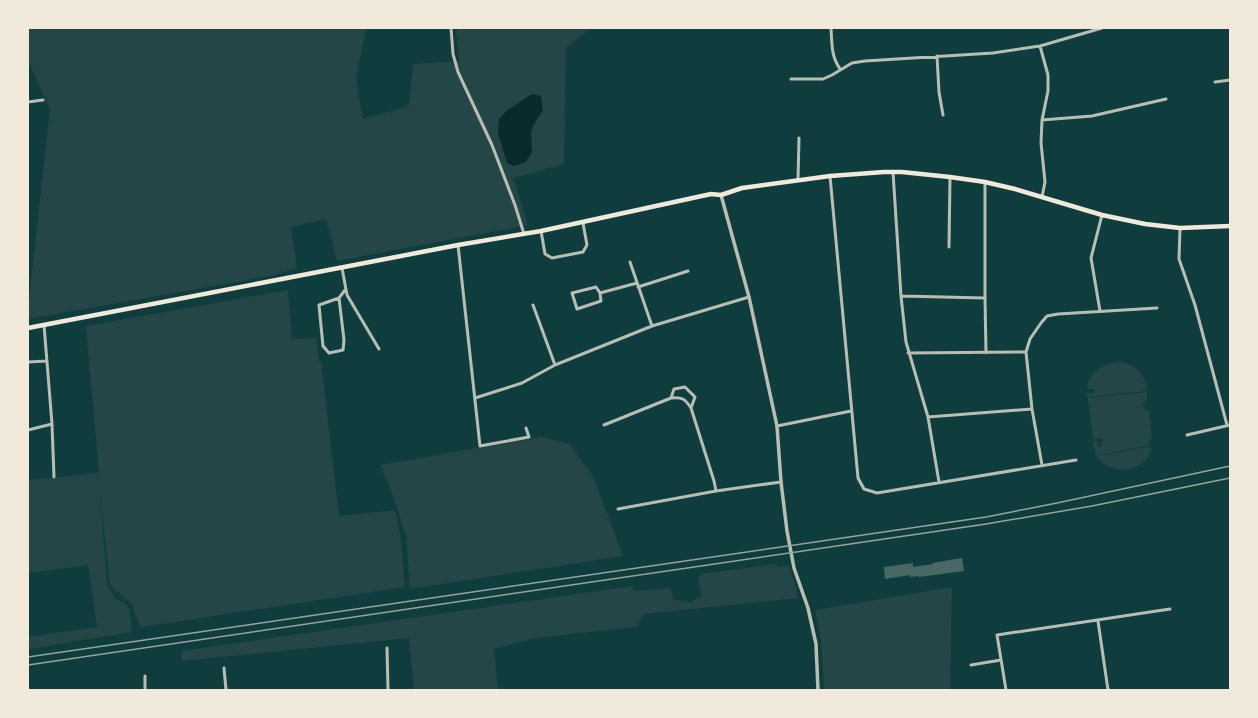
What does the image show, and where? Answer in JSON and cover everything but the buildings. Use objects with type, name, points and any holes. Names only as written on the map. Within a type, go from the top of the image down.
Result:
[{"type":"main road","points":[[28,328],[458,245],[540,231],[711,194],[721,195],[742,188],[830,176],[893,172],[950,176],[985,182],[1102,215],[1145,224],[1180,228],[1230,226]]},
{"type":"street","points":[[451,28],[453,54],[458,72],[492,145],[515,205],[524,234]]},
{"type":"street","points":[[831,28],[835,62],[840,70]]},
{"type":"street","points":[[791,80],[823,79],[852,63],[865,60],[992,53],[1040,46],[1102,28]]},
{"type":"street","points":[[1040,46],[1048,75],[1048,91],[1042,120],[1040,143],[1045,182],[1042,197]]},
{"type":"street","points":[[937,56],[939,92],[943,115]]},
{"type":"street","points":[[1215,82],[1230,80]]},
{"type":"street","points":[[1042,120],[1092,116],[1166,99]]},
{"type":"street","points":[[28,102],[43,100]]},
{"type":"street","points":[[798,180],[799,138]]},
{"type":"street","points":[[893,172],[900,296],[906,342],[928,417],[939,482]]},
{"type":"street","points":[[830,176],[858,478],[864,489],[877,493],[1076,460]]},
{"type":"street","points":[[949,247],[950,176]]},
{"type":"street","points":[[985,182],[984,298],[986,353]]},
{"type":"street","points":[[721,195],[749,297],[777,426],[781,482],[794,568],[808,608],[816,644],[818,690]]},
{"type":"street","points":[[1100,311],[1091,258],[1102,215]]},
{"type":"street","points":[[540,231],[545,254],[552,258],[583,252],[587,245],[583,222]]},
{"type":"street","points":[[1180,228],[1179,259],[1195,305],[1228,425],[1187,435]]},
{"type":"street","points":[[458,245],[480,446],[529,438],[526,428]]},
{"type":"street","points":[[630,262],[652,326]]},
{"type":"street","points":[[342,268],[347,295],[379,349]]},
{"type":"street","points":[[600,293],[637,285],[688,271]]},
{"type":"street","points":[[596,287],[600,293],[601,301],[577,309],[572,293],[596,287]]},
{"type":"street","points":[[339,298],[344,340],[343,350],[328,353],[323,346],[319,305],[339,298],[345,290]]},
{"type":"street","points":[[900,296],[984,298]]},
{"type":"street","points":[[475,398],[522,383],[554,364],[652,326],[749,297]]},
{"type":"street","points":[[533,305],[554,364]]},
{"type":"street","points":[[1042,465],[1032,409],[1026,352],[1026,348],[1041,323],[1048,316],[1058,314],[1157,308]]},
{"type":"street","points":[[44,325],[52,424],[54,477]]},
{"type":"street","points":[[908,353],[1026,352]]},
{"type":"street","points":[[28,362],[47,361]]},
{"type":"street","points":[[671,398],[674,389],[685,387],[695,397],[691,408]]},
{"type":"street","points":[[604,425],[671,398],[679,397],[686,400],[691,408],[716,490]]},
{"type":"street","points":[[928,417],[1032,409]]},
{"type":"street","points":[[777,426],[851,411]]},
{"type":"street","points":[[28,430],[52,424]]},
{"type":"street","points":[[618,509],[716,490],[781,482]]},
{"type":"street","points":[[1006,690],[998,635],[1170,609]]},
{"type":"street","points":[[1098,621],[1108,690]]},
{"type":"street","points":[[387,648],[388,690]]},
{"type":"street","points":[[971,665],[1001,660]]},
{"type":"street","points":[[224,668],[226,690]]},
{"type":"street","points":[[145,676],[145,690]]},
{"type":"shaded area","points":[[28,28],[366,28],[356,79],[363,119],[409,106],[413,64],[459,61],[456,28],[591,28],[566,48],[564,164],[513,178],[528,225],[337,261],[326,219],[291,227],[297,268],[275,275],[28,319],[50,109],[28,60]]},
{"type":"shaded area","points":[[532,94],[541,96],[543,110],[531,132],[532,152],[526,162],[514,166],[507,163],[498,133],[499,119],[506,111]]},
{"type":"shaded area","points":[[288,290],[292,339],[316,338],[319,361],[321,361],[339,516],[395,510],[401,540],[405,587],[141,627],[131,603],[110,585],[100,494],[107,585],[115,598],[126,604],[129,608],[132,632],[28,649],[28,637],[97,627],[88,565],[28,573],[28,480],[99,473],[86,326]]},
{"type":"shaded area","points":[[1117,362],[1124,363],[1138,370],[1144,379],[1148,391],[1087,397],[1087,393],[1094,393],[1094,389],[1087,389],[1090,378],[1093,374],[1101,367]]},
{"type":"shaded area","points":[[1147,392],[1147,399],[1143,406],[1149,411],[1152,439],[1149,440],[1150,445],[1096,456],[1092,441],[1098,441],[1097,446],[1101,447],[1103,439],[1099,438],[1093,440],[1088,398]]},
{"type":"shaded area","points":[[542,437],[569,444],[593,476],[623,556],[410,589],[406,536],[392,493],[380,465]]},
{"type":"shaded area","points":[[1152,447],[1143,463],[1128,469],[1120,470],[1112,468],[1097,458],[1099,456]]},
{"type":"shaded area","points":[[776,564],[777,567],[789,566],[799,598],[644,614],[636,627],[536,638],[494,649],[498,690],[414,690],[409,638],[182,661],[182,651],[633,586],[634,591],[670,588],[674,600],[690,603],[701,596],[698,578],[702,574]]},
{"type":"shaded area","points":[[952,587],[950,690],[824,690],[821,640],[815,610]]},
{"type":"railway","points":[[28,657],[986,517],[1230,466]]},
{"type":"railway","points":[[28,665],[986,524],[1092,506],[1230,478]]}]
